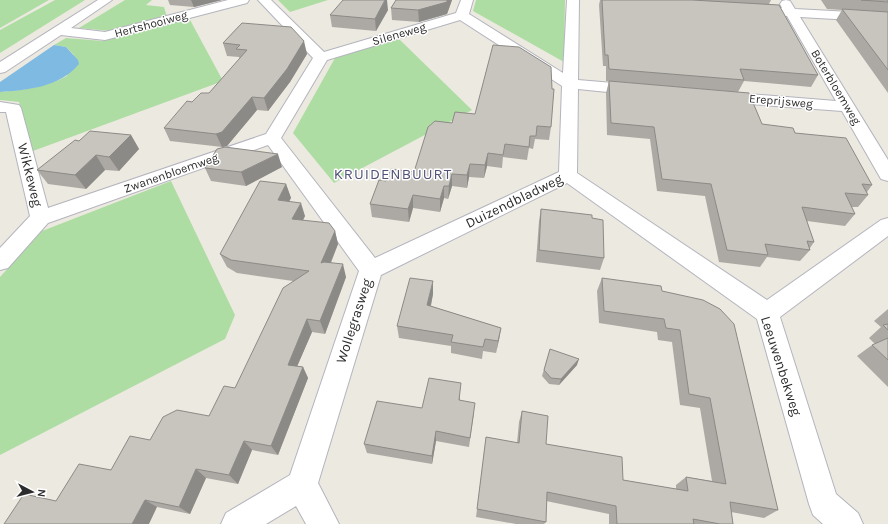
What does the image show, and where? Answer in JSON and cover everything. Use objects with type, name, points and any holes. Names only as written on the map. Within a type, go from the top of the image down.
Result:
[{"type":"street","points":[[0,69],[106,0]]},
{"type":"street","name":"Hertshooiweg","points":[[58,31],[105,36],[242,0]]},
{"type":"street","points":[[264,0],[321,57],[272,138]]},
{"type":"street","points":[[467,0],[462,15],[570,84],[650,91]]},
{"type":"street","name":"Duizendbladweg","points":[[371,270],[568,175],[574,0]]},
{"type":"street","name":"Boterbloemweg","points":[[783,0],[888,174]]},
{"type":"street","points":[[744,10],[888,18]]},
{"type":"street","name":"Sileneweg","points":[[321,57],[462,15]]},
{"type":"street","name":"Ereprijsweg","points":[[705,95],[848,107]]},
{"type":"street","name":"Wikkeweg","points":[[0,107],[13,108],[41,218],[0,262]]},
{"type":"street","name":"Zwanenbloemweg","points":[[41,218],[272,138]]},
{"type":"street","name":"Wollegrasweg","points":[[272,138],[371,270],[302,484]]},
{"type":"street","name":"Leeuwenbekweg","points":[[568,175],[767,313],[824,504],[847,524]]},
{"type":"street","points":[[767,313],[888,225]]},
{"type":"street","points":[[238,524],[302,484],[323,524]]},
{"type":"green space","points":[[0,0],[49,0],[0,28]]},
{"type":"green space","points":[[55,0],[85,0],[0,53],[0,30]]},
{"type":"green space","points":[[125,0],[152,0],[146,5],[164,7],[167,17],[111,31],[79,28]]},
{"type":"green space","points":[[278,0],[328,0],[290,12]]},
{"type":"green space","points":[[476,0],[565,0],[564,62],[473,11]]},
{"type":"green space","points":[[189,18],[223,81],[33,151],[19,102],[0,100],[0,92],[26,89],[43,85],[67,76],[74,55],[66,47],[54,45],[66,38],[103,41]]},
{"type":"green space","points":[[399,39],[472,110],[334,183],[293,133],[335,58]]},
{"type":"green space","points":[[171,181],[235,315],[225,339],[0,455],[0,277],[42,231]]},
{"type":"water","points":[[54,45],[66,47],[78,60],[79,64],[71,72],[63,78],[43,86],[0,92],[0,82]]},
{"type":"building","points":[[343,0],[385,0],[375,19],[330,15]]},
{"type":"building","points":[[396,0],[447,0],[447,2],[418,10],[391,8]]},
{"type":"building","points":[[602,0],[692,0],[779,5],[818,75],[740,69],[744,80],[609,69],[608,55],[605,55]]},
{"type":"building","points":[[861,0],[888,0],[888,2]]},
{"type":"building","points":[[842,9],[888,12],[888,70]]},
{"type":"building","points":[[242,23],[291,27],[304,41],[287,69],[264,98],[252,97],[222,132],[216,134],[164,128],[187,101],[192,102],[201,93],[209,93],[247,50],[236,49],[240,45],[223,43]]},
{"type":"building","points":[[493,45],[519,47],[551,67],[552,89],[554,89],[551,127],[537,126],[536,136],[530,136],[529,147],[505,144],[503,155],[488,153],[485,165],[470,164],[467,175],[452,174],[449,186],[444,186],[440,199],[413,195],[408,209],[370,204],[379,180],[386,181],[391,169],[414,172],[428,127],[435,121],[452,123],[455,112],[475,114]]},
{"type":"building","points":[[609,81],[749,93],[762,124],[793,128],[795,133],[846,138],[872,185],[862,184],[868,195],[845,193],[855,214],[802,207],[814,242],[807,241],[810,250],[765,244],[768,255],[727,250],[711,184],[662,179],[654,127],[611,123]]},
{"type":"building","points":[[90,131],[131,135],[109,157],[96,155],[75,175],[37,170],[75,140],[79,141]]},
{"type":"building","points":[[225,147],[278,154],[241,172],[205,168],[217,149]]},
{"type":"building","points":[[260,181],[286,184],[278,200],[301,203],[292,219],[329,223],[335,231],[321,263],[343,264],[320,321],[307,319],[288,365],[303,367],[271,446],[244,441],[229,475],[196,469],[179,507],[145,500],[132,524],[4,524],[24,494],[56,501],[79,464],[111,470],[130,436],[150,440],[163,417],[177,410],[209,416],[224,386],[235,388],[283,288],[309,271],[231,260],[220,254]]},
{"type":"building","points":[[541,209],[592,215],[592,218],[603,220],[604,258],[539,250]]},
{"type":"building","points":[[410,278],[433,281],[427,305],[501,328],[498,341],[485,339],[483,347],[451,342],[453,335],[397,326]]},
{"type":"building","points":[[602,278],[661,286],[662,291],[703,300],[720,309],[734,324],[778,510],[730,502],[733,524],[720,524],[693,519],[694,524],[617,524],[616,506],[547,492],[546,522],[477,509],[486,437],[519,443],[522,411],[548,416],[546,444],[622,457],[623,480],[688,491],[686,477],[726,484],[710,398],[689,394],[680,330],[666,328],[664,319],[604,311]]},
{"type":"building","points":[[888,324],[888,330],[883,325]]},
{"type":"building","points":[[888,338],[888,360],[872,345]]},
{"type":"building","points":[[550,349],[579,359],[561,379],[551,378],[544,370]]},
{"type":"building","points":[[429,378],[461,383],[459,400],[475,403],[470,438],[436,431],[432,456],[364,444],[377,401],[422,408]]},
{"type":"district","name":"KRUIDENBUURT","points":[[393,174]]}]
